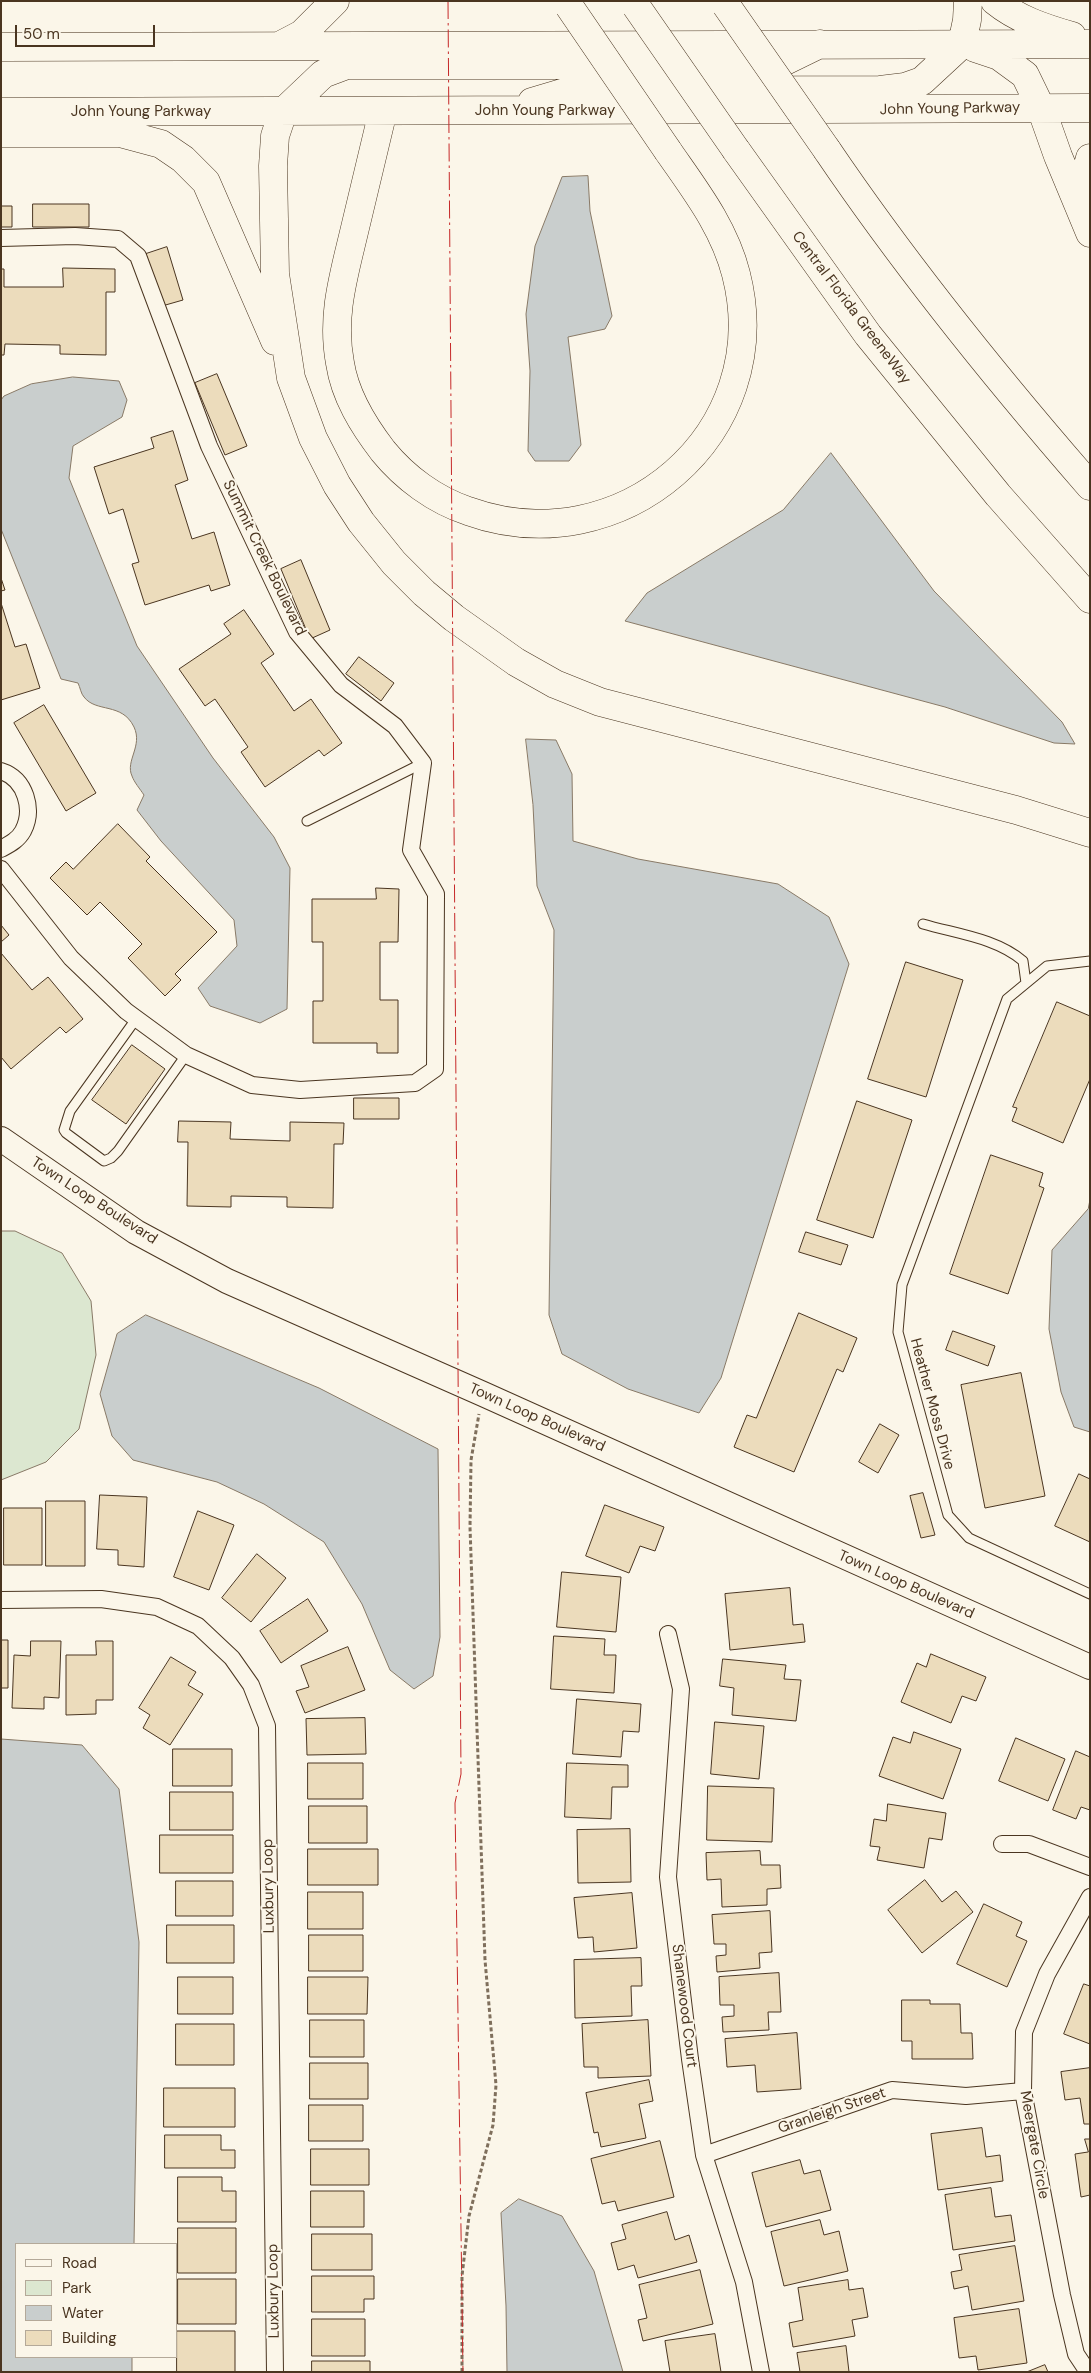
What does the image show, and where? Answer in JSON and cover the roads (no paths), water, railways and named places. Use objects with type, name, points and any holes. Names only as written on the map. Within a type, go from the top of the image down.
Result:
[{"type":"highway","points":[[281,46],[302,34],[335,1]]},
{"type":"highway","points":[[504,111],[569,91],[880,90],[905,87],[922,82],[962,44],[967,20],[968,1]]},
{"type":"highway","points":[[995,1],[1010,13],[1090,43]]},
{"type":"highway","name":"Central Florida GreeneWay","points":[[634,3],[868,335],[992,487],[1090,599]]},
{"type":"highway","points":[[725,3],[877,224],[989,367],[1090,486]]},
{"type":"highway","points":[[383,111],[337,302],[336,334],[340,364],[348,395],[370,435],[393,463],[422,488],[452,506],[493,520],[526,525],[564,524],[598,517],[630,504],[661,485],[695,454],[717,422],[734,385],[741,350],[742,320],[736,274],[725,241],[709,209],[568,4]]},
{"type":"highway","points":[[1,47],[1090,43]]},
{"type":"highway","points":[[291,378],[275,274],[273,166],[275,136],[283,112],[323,74],[347,65],[777,65],[820,44]]},
{"type":"highway","points":[[962,44],[999,56],[1025,75],[1041,108],[1058,156],[1087,225]]},
{"type":"highway","name":"John Young Parkway","points":[[1,112],[1090,108]]},
{"type":"highway","points":[[1,133],[120,133],[161,144],[183,159],[206,182],[291,378],[313,438],[337,485],[377,542],[424,593],[454,618],[516,662],[555,684],[600,702],[1016,810],[1090,833]]},
{"type":"highway","points":[[1087,225],[1082,186],[1090,158]]},
{"type":"street","name":"Summit Creek Boulevard","points":[[1,238],[75,236],[118,240],[138,256],[209,446],[297,632],[341,685],[395,726],[423,763]]},
{"type":"street","points":[[1,870],[71,958],[136,1019],[186,1055],[252,1085],[300,1090],[415,1084],[435,1070],[436,894],[411,850],[423,763]]},
{"type":"street","points":[[1,771],[17,781],[25,792],[28,806],[28,820],[22,833],[13,843],[1,849]]},
{"type":"street","name":"Town Loop Boulevard","points":[[1,1139],[136,1232],[227,1281],[484,1394],[1090,1667]]},
{"type":"street","name":"Luxbury Loop","points":[[1,1600],[101,1599],[157,1607],[198,1626],[232,1658],[252,1685],[267,1726],[275,2372]]},
{"type":"street","name":"Shanewood Court","points":[[668,1634],[681,1689],[668,1877],[690,2059],[704,2155],[744,2282],[762,2372]]},
{"type":"street","points":[[1002,1844],[1029,1844],[1090,1867]]},
{"type":"street","name":"Meergate Circle","points":[[1088,2372],[1076,2354],[1062,2295],[1023,2092],[1024,2032],[1047,1974],[1090,1897]]},
{"type":"street","name":"Granleigh Street","points":[[704,2155],[892,2090],[966,2096],[1023,2092]]},
{"type":"lane","points":[[307,821],[423,763]]},
{"type":"lane","points":[[923,924],[992,943],[1011,951],[1023,962],[1026,983]]},
{"type":"lane","name":"Heather Moss Drive","points":[[1090,961],[1047,966],[1007,998],[902,1285],[898,1332],[948,1514],[969,1538],[1090,1594]]},
{"type":"lane","points":[[136,1019],[70,1111],[64,1130],[66,1134],[104,1161],[111,1158],[118,1151],[186,1055]]},
{"type":"water","points":[[588,176],[590,211],[612,316],[605,329],[568,337],[581,445],[569,461],[535,461],[528,451],[530,371],[526,314],[535,246],[562,177]]},
{"type":"water","points":[[73,377],[119,381],[127,400],[122,417],[73,446],[69,478],[137,646],[213,758],[274,837],[290,868],[287,1009],[260,1023],[210,1006],[198,988],[237,946],[234,920],[161,841],[137,810],[144,795],[134,781],[130,770],[136,741],[134,727],[123,714],[89,702],[83,696],[78,683],[61,679],[1,529],[1,400],[4,396],[31,384]]},
{"type":"water","points":[[831,453],[934,591],[1062,722],[1075,744],[1054,743],[945,707],[625,621],[647,593],[783,510]]},
{"type":"water","points":[[526,739],[556,740],[572,774],[573,841],[638,859],[778,884],[829,917],[849,964],[721,1378],[699,1413],[628,1389],[562,1354],[549,1315],[554,930],[537,886],[533,805]]},
{"type":"water","points":[[1090,1200],[1090,1432],[1074,1427],[1061,1392],[1049,1329],[1052,1250],[1088,1209]]},
{"type":"water","points":[[146,1315],[319,1388],[438,1449],[440,1637],[433,1676],[414,1689],[390,1670],[362,1604],[324,1542],[264,1504],[217,1482],[133,1460],[112,1436],[100,1394],[117,1334]]},
{"type":"water","points":[[1,1739],[82,1745],[119,1789],[139,1942],[134,2243],[15,2243],[15,2358],[132,2358],[132,2372],[1,2372]]},
{"type":"water","points":[[519,2199],[562,2216],[594,2271],[623,2372],[507,2372],[501,2213]]}]
